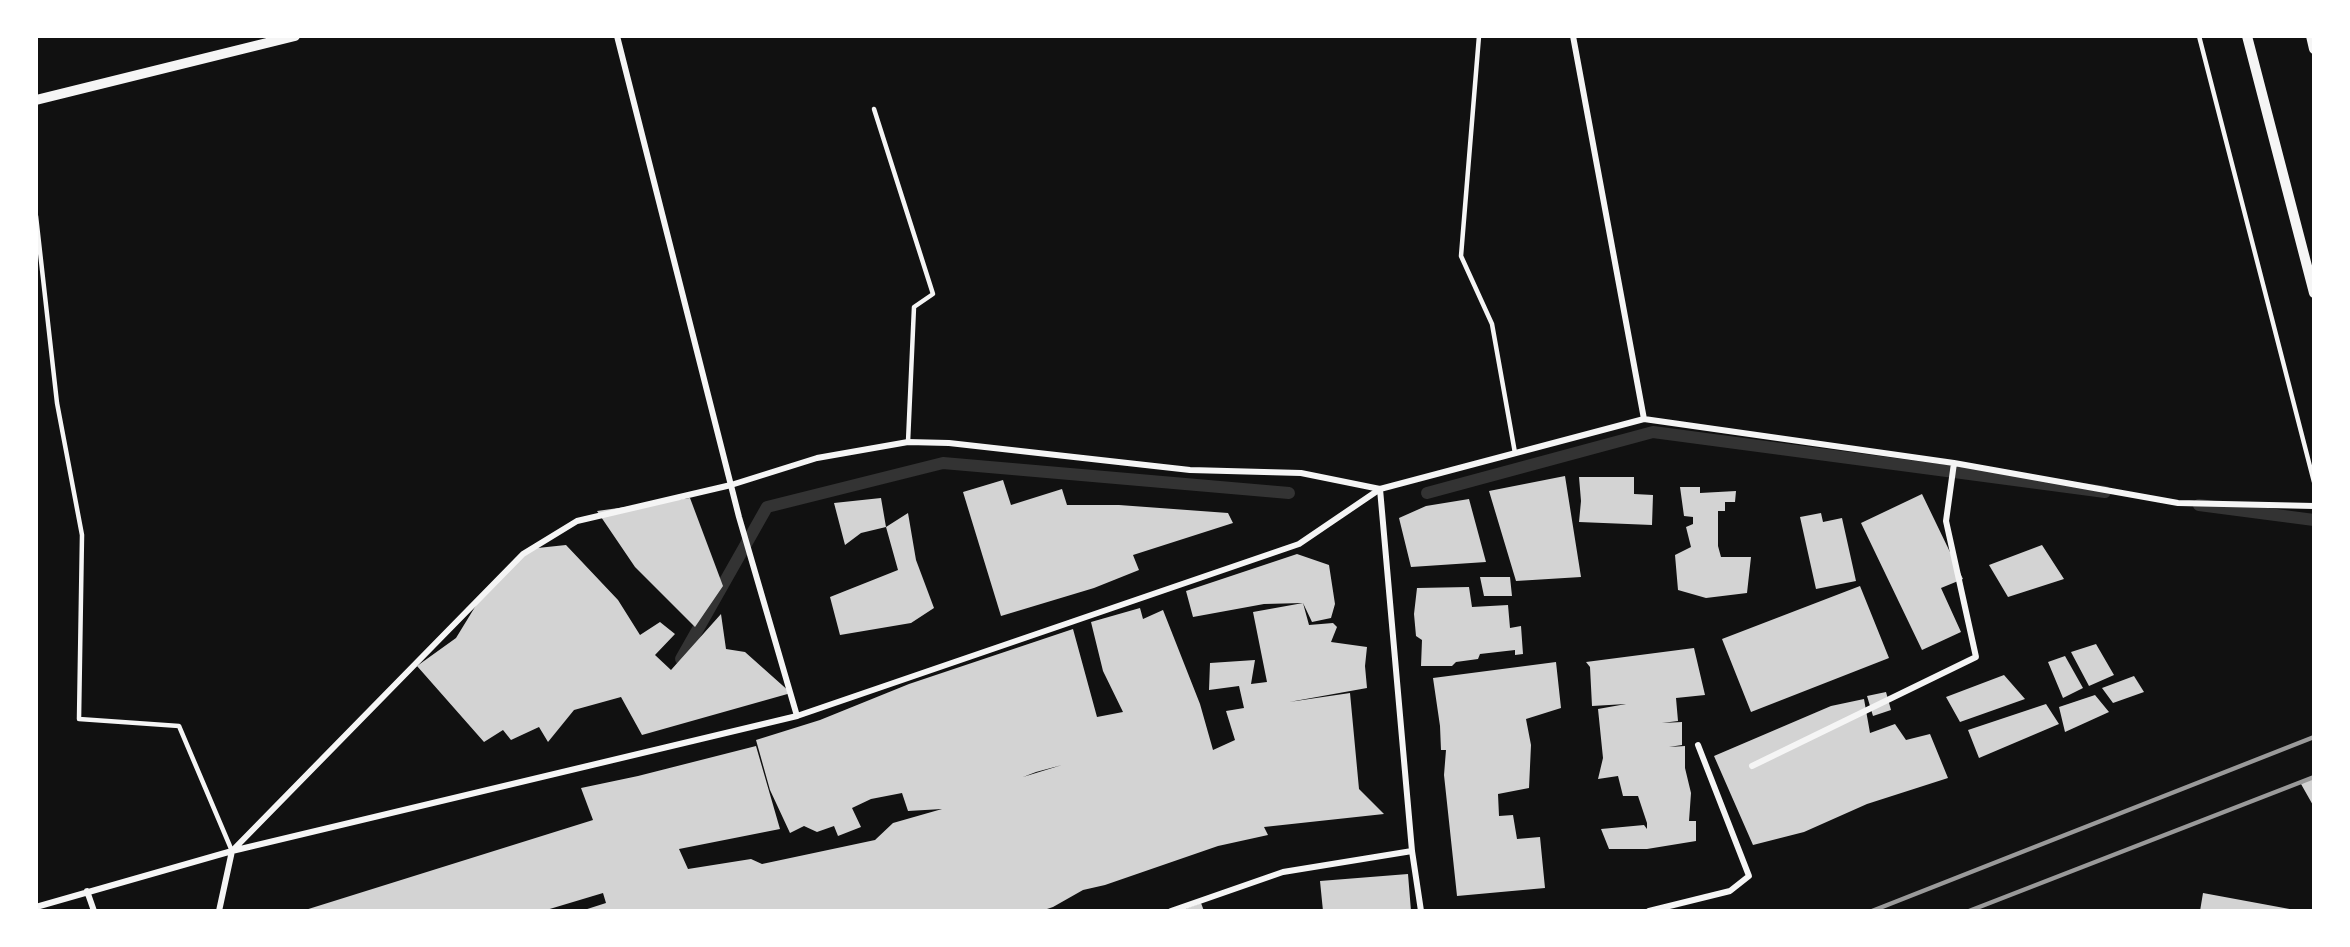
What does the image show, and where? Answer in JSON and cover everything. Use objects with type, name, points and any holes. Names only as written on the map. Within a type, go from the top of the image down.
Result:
[{"type":"street","points":[[36,100],[295,36]]},
{"type":"street","points":[[617,36],[748,553],[797,716]]},
{"type":"street","points":[[1573,36],[1644,419]]},
{"type":"street","points":[[2247,36],[2314,293]]},
{"type":"street","points":[[2311,36],[2314,49]]},
{"type":"street","points":[[36,907],[232,851],[797,716],[1299,544],[1380,489],[1644,419],[1954,463],[2178,503],[2314,506]]},
{"type":"street","points":[[219,911],[232,851],[524,554],[577,521],[731,485],[817,458],[909,442],[949,443],[1190,470],[1301,473],[1380,489]]},
{"type":"street","points":[[1752,766],[1976,657],[1946,521],[1954,463]]},
{"type":"street","points":[[1380,489],[1412,851],[1421,911]]},
{"type":"street","points":[[1649,911],[1730,891],[1749,876],[1698,745]]},
{"type":"street","points":[[1172,911],[1283,872],[1412,851]]},
{"type":"street","points":[[87,891],[94,911]]},
{"type":"lane","points":[[1479,36],[1461,256],[1492,324],[1515,453]]},
{"type":"lane","points":[[2199,36],[2314,482]]},
{"type":"lane","points":[[874,109],[933,294],[914,307],[909,442]]},
{"type":"lane","points":[[36,216],[57,404],[82,535],[79,719],[179,726],[232,851]]},
{"type":"building","points":[[1565,476],[1581,577],[1516,581],[1489,491]]},
{"type":"building","points":[[1579,477],[1634,477],[1634,494],[1653,495],[1652,525],[1579,522],[1581,501]]},
{"type":"building","points":[[1003,480],[1011,505],[1062,489],[1067,505],[1119,505],[1228,513],[1233,523],[1133,555],[1139,570],[1094,588],[1001,616],[963,492]]},
{"type":"building","points":[[1680,487],[1700,487],[1700,493],[1736,491],[1735,502],[1725,502],[1725,511],[1718,511],[1718,546],[1721,557],[1751,557],[1747,593],[1706,598],[1678,590],[1675,555],[1691,547],[1686,527],[1693,524],[1693,517],[1684,516]]},
{"type":"building","points":[[1922,494],[1963,579],[1941,588],[1961,632],[1922,650],[1861,523]]},
{"type":"building","points":[[690,498],[723,586],[695,627],[635,567],[597,511]]},
{"type":"building","points":[[881,498],[886,527],[861,533],[845,545],[834,503]]},
{"type":"building","points":[[1469,499],[1486,562],[1411,567],[1399,518],[1426,506]]},
{"type":"building","points":[[908,513],[916,560],[934,608],[911,623],[840,635],[830,597],[898,570],[886,527]]},
{"type":"building","points":[[1821,513],[1823,522],[1842,518],[1856,581],[1816,589],[1800,517]]},
{"type":"building","points":[[566,545],[618,600],[640,635],[660,622],[675,634],[655,655],[671,670],[721,614],[726,649],[745,652],[791,693],[642,735],[621,697],[574,710],[548,742],[539,727],[511,740],[503,730],[484,742],[417,666],[456,638],[486,589],[528,549]]},
{"type":"building","points":[[2042,545],[2064,579],[2008,597],[1989,565]]},
{"type":"building","points":[[1297,554],[1329,565],[1335,604],[1331,618],[1312,622],[1303,603],[1264,604],[1193,617],[1186,591]]},
{"type":"building","points":[[1480,577],[1510,577],[1512,596],[1484,596]]},
{"type":"building","points":[[1860,586],[1889,658],[1751,712],[1722,639]]},
{"type":"building","points":[[1469,587],[1472,607],[1508,605],[1510,628],[1521,626],[1523,654],[1515,655],[1515,650],[1480,654],[1478,659],[1456,662],[1452,666],[1421,666],[1422,640],[1416,636],[1414,614],[1417,588]]},
{"type":"building","points":[[1303,603],[1309,625],[1333,623],[1337,627],[1331,642],[1367,647],[1365,666],[1367,688],[1289,702],[1350,693],[1359,789],[1384,814],[1264,827],[1268,835],[1218,846],[1105,885],[1083,890],[1041,911],[581,911],[606,903],[603,893],[543,911],[302,911],[593,820],[581,788],[756,746],[780,829],[679,849],[688,869],[751,859],[762,864],[875,840],[893,823],[942,809],[908,811],[902,793],[871,799],[852,808],[861,827],[838,836],[834,826],[817,832],[804,826],[790,833],[770,790],[756,740],[820,720],[909,684],[1073,629],[1097,717],[1123,712],[1103,671],[1091,622],[1140,608],[1143,619],[1163,610],[1200,704],[1213,750],[1235,740],[1226,711],[1244,708],[1239,686],[1209,690],[1210,663],[1255,660],[1251,684],[1267,682],[1253,612]]},
{"type":"building","points":[[2096,644],[2114,675],[2089,686],[2071,652]]},
{"type":"building","points":[[1694,648],[1705,695],[1676,698],[1678,721],[1662,723],[1682,722],[1682,745],[1669,747],[1685,746],[1685,768],[1691,793],[1689,821],[1696,821],[1696,841],[1647,849],[1609,849],[1601,829],[1644,825],[1647,829],[1647,823],[1638,796],[1623,796],[1618,776],[1598,779],[1603,758],[1598,709],[1626,704],[1592,706],[1590,667],[1586,662]]},
{"type":"building","points":[[2065,656],[2083,688],[2063,698],[2048,662]]},
{"type":"building","points":[[1556,662],[1561,708],[1526,719],[1531,745],[1529,788],[1498,794],[1499,816],[1513,815],[1517,839],[1540,837],[1545,888],[1457,896],[1444,775],[1446,750],[1441,750],[1433,678]]},
{"type":"building","points":[[2004,675],[2025,699],[1960,722],[1946,697]]},
{"type":"building","points":[[2134,676],[2144,692],[2113,703],[2102,688]]},
{"type":"building","points":[[1886,692],[1891,710],[1873,716],[1867,696]]},
{"type":"building","points":[[2095,695],[2109,712],[2065,732],[2059,707]]},
{"type":"building","points":[[1864,699],[1870,733],[1895,724],[1906,740],[1930,734],[1948,778],[1867,804],[1804,832],[1753,845],[1714,756],[1831,706]]},
{"type":"building","points":[[2046,704],[2059,724],[1979,758],[1968,730]]},
{"type":"building","points":[[2314,777],[2314,807],[2301,784]]},
{"type":"building","points":[[1408,874],[1411,911],[1323,911],[1320,881]]},
{"type":"building","points":[[2203,893],[2295,910],[2295,911],[2200,911]]},
{"type":"building","points":[[1201,903],[1204,911],[1179,911]]},
{"type":"waterway","points":[[1427,493],[1653,432],[2105,492]]},
{"type":"waterway","points":[[681,659],[767,507],[943,463],[1289,493]]},
{"type":"waterway","points":[[2199,505],[2314,520]]},
{"type":"railway","points":[[1872,911],[2314,737]]},
{"type":"railway","points":[[1969,911],[2314,777]]}]
